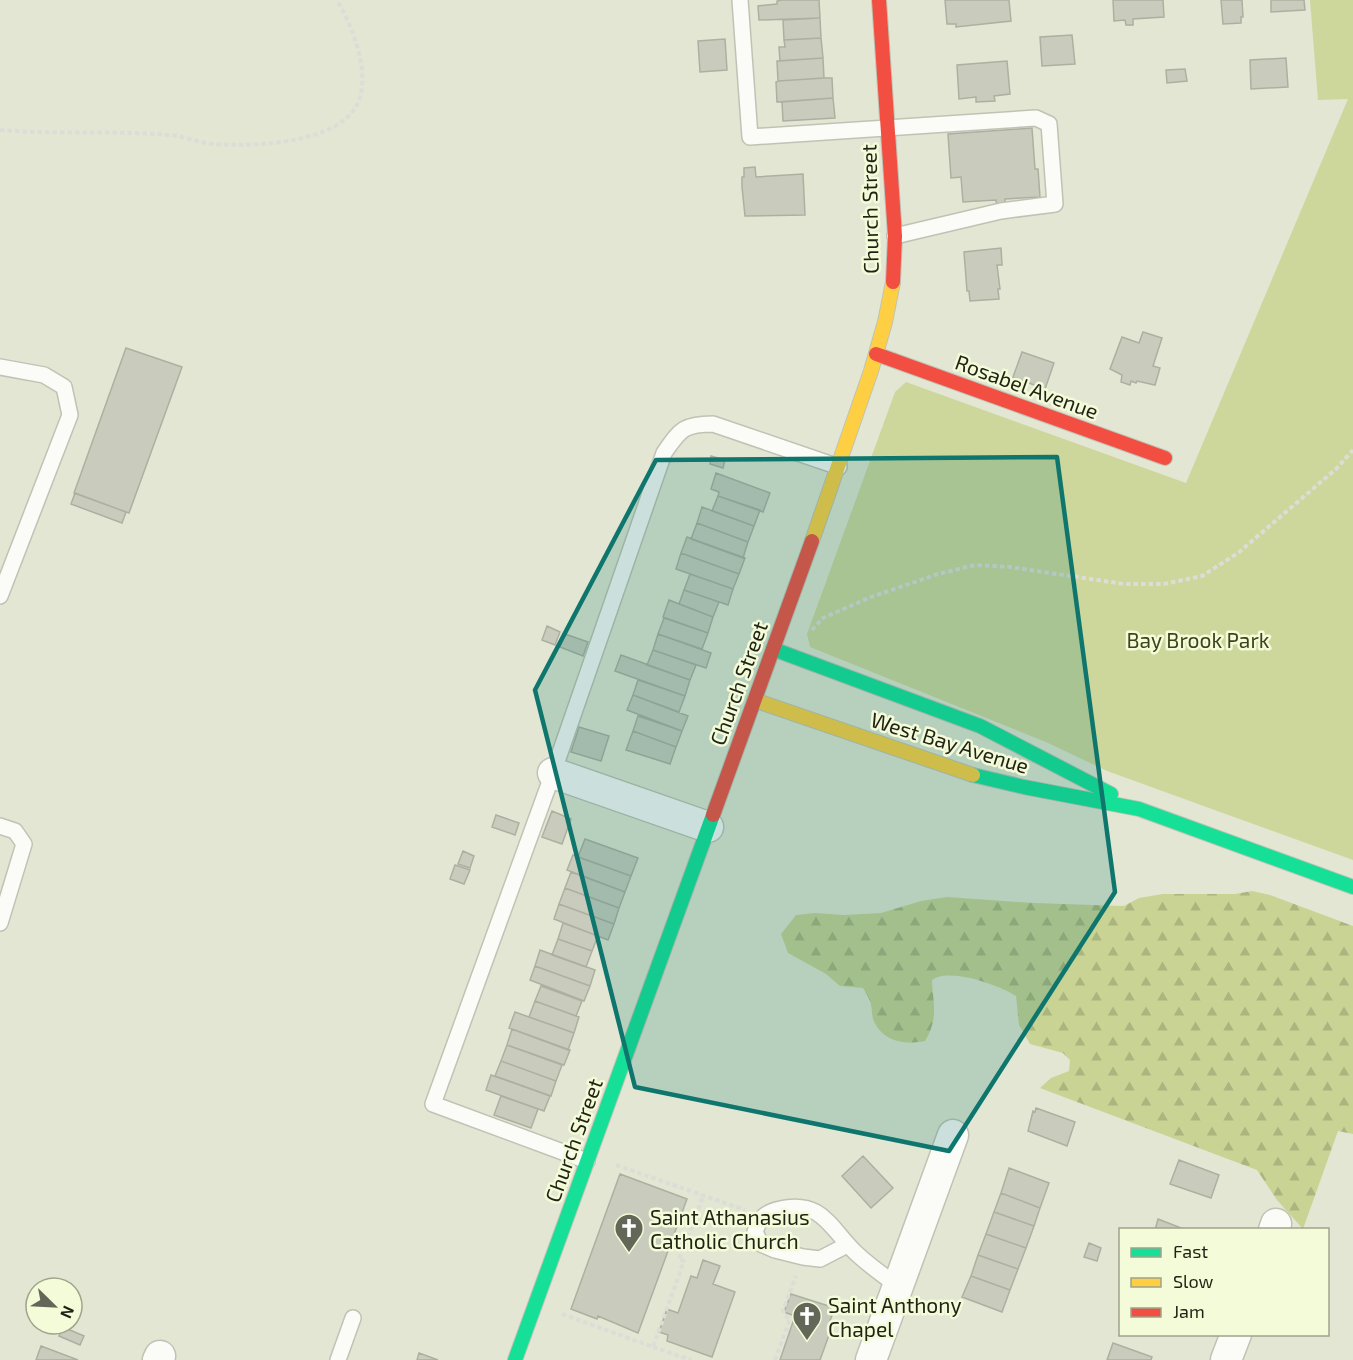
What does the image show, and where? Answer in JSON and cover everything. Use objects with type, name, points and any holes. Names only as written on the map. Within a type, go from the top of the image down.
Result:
[{"type":"main road","name":"Church Street","points":[[523,1358],[587,1161],[839,467],[876,354],[888,308],[894,272],[895,236],[879,0]]},
{"type":"main road","name":"Rosabel Avenue","points":[[876,354],[1165,458]]},
{"type":"main road","name":"West Bay Avenue","points":[[773,649],[980,726],[1139,809],[1353,887]]},
{"type":"main road","name":"West Bay Avenue","points":[[754,700],[965,772],[1024,787],[1139,809]]},
{"type":"street","points":[[553,773],[708,827]]},
{"type":"street","points":[[871,1360],[952,1136]]},
{"type":"street","points":[[1226,1360],[1236,1336]]},
{"type":"lane","points":[[740,0],[750,137],[1036,118],[1049,124],[1055,204],[1001,211],[895,236]]},
{"type":"lane","points":[[0,367],[44,375],[64,387],[70,415],[0,596]]},
{"type":"lane","points":[[587,1161],[433,1104],[553,773],[664,453],[678,433],[694,424],[713,424],[839,467]]},
{"type":"lane","points":[[0,826],[15,831],[24,844],[0,923]]},
{"type":"lane","points":[[847,1245],[820,1259],[802,1257],[761,1244],[755,1232],[758,1221],[770,1211],[790,1206],[806,1207],[821,1214],[836,1227],[847,1245],[898,1286]]},
{"type":"lane","points":[[338,1360],[353,1318]]},
{"type":"path","points":[[0,130],[35,133],[171,135],[212,144],[242,145],[262,145],[316,136],[345,119],[359,101],[362,83],[360,53],[337,0]]},
{"type":"path","points":[[809,634],[823,618],[871,597],[938,574],[975,565],[1010,567],[1124,584],[1164,584],[1202,576],[1238,553],[1336,469],[1353,450]]},
{"type":"path","points":[[612,1163],[763,1217]]},
{"type":"path","points":[[653,1347],[684,1261],[679,1260],[704,1194]]},
{"type":"path","points":[[775,1360],[790,1318],[784,1315],[783,1310],[802,1257]]},
{"type":"path","points":[[562,1314],[689,1360]]},
{"type":"highlighted area","points":[[1057,457],[1115,892],[949,1151],[635,1087],[535,690],[656,460]]},
{"type":"green space","name":"Bay Brook Park","points":[[1310,0],[1353,0],[1353,860],[1107,771],[1046,742],[810,647],[807,634],[895,392],[906,382],[1186,483],[1348,99],[1318,100]]},
{"type":"green space","points":[[1252,891],[1270,895],[1353,926],[1353,1134],[1338,1131],[1303,1228],[1277,1200],[1257,1170],[1040,1088],[1051,1078],[1069,1071],[1070,1060],[1063,1053],[1030,1044],[1019,1025],[1016,996],[998,987],[962,976],[940,977],[932,980],[934,1018],[925,1041],[894,1040],[877,1027],[870,1001],[863,988],[840,986],[826,974],[788,953],[781,934],[796,915],[881,913],[921,901],[947,897],[1124,906],[1139,898],[1163,894],[1235,894]]},
{"type":"building","points":[[782,0],[819,0],[820,18],[759,20],[758,6],[777,4],[777,1]]},
{"type":"building","points":[[945,0],[1009,0],[1011,21],[956,27],[956,24],[947,24]]},
{"type":"building","points":[[1113,0],[1163,0],[1164,17],[1133,19],[1133,25],[1126,25],[1125,20],[1114,21]]},
{"type":"building","points":[[1221,0],[1242,0],[1241,23],[1223,24]]},
{"type":"building","points":[[1271,0],[1304,0],[1305,10],[1271,12]]},
{"type":"building","points":[[820,18],[821,38],[784,40],[783,20]]},
{"type":"building","points":[[1072,35],[1075,64],[1042,66],[1040,37]]},
{"type":"building","points":[[821,38],[823,58],[780,61],[779,47],[785,47],[784,40]]},
{"type":"building","points":[[725,39],[727,70],[700,72],[698,41]]},
{"type":"building","points":[[823,58],[824,78],[778,81],[777,61]]},
{"type":"building","points":[[1286,58],[1288,87],[1251,89],[1250,60]]},
{"type":"building","points":[[1007,61],[1010,94],[994,96],[995,101],[976,102],[976,97],[959,99],[957,65]]},
{"type":"building","points":[[1185,69],[1187,81],[1167,83],[1166,70]]},
{"type":"building","points":[[832,78],[833,98],[777,102],[776,82],[778,81]]},
{"type":"building","points":[[833,98],[835,118],[783,121],[782,102]]},
{"type":"building","points":[[1032,128],[1040,197],[1005,199],[1005,206],[997,206],[996,200],[963,202],[961,177],[951,178],[948,134]]},
{"type":"building","points":[[755,167],[756,177],[803,174],[805,215],[745,216],[742,177],[744,177],[744,168]]},
{"type":"building","points":[[1001,248],[1002,265],[997,265],[999,299],[970,301],[964,252]]},
{"type":"building","points":[[1143,332],[1162,338],[1153,366],[1160,368],[1155,385],[1137,381],[1136,383],[1131,381],[1130,385],[1121,382],[1122,375],[1110,369],[1122,337],[1139,343]]},
{"type":"building","points":[[126,348],[182,367],[129,513],[74,493]]},
{"type":"building","points":[[1022,352],[1054,363],[1045,389],[1013,377]]},
{"type":"building","points":[[711,456],[725,460],[723,468],[710,464]]},
{"type":"building","points":[[716,473],[770,493],[763,512],[718,496],[719,492],[711,489]]},
{"type":"building","points":[[75,493],[126,512],[122,523],[71,504]]},
{"type":"building","points":[[718,496],[760,510],[754,526],[712,511]]},
{"type":"building","points":[[702,507],[754,526],[748,542],[697,523]]},
{"type":"building","points":[[697,523],[748,542],[743,558],[691,539]]},
{"type":"building","points":[[687,537],[745,558],[739,574],[681,553]]},
{"type":"building","points":[[681,553],[739,574],[733,589],[676,569]]},
{"type":"building","points":[[690,574],[733,589],[728,605],[684,590]]},
{"type":"building","points":[[684,590],[719,602],[713,617],[679,604]]},
{"type":"building","points":[[669,600],[713,617],[708,633],[663,617]]},
{"type":"building","points":[[664,618],[708,633],[702,649],[658,634]]},
{"type":"building","points":[[547,626],[560,632],[555,645],[542,640]]},
{"type":"building","points":[[565,634],[588,642],[583,656],[560,647]]},
{"type":"building","points":[[658,634],[711,653],[706,668],[653,650]]},
{"type":"building","points":[[653,650],[696,665],[690,680],[647,665]]},
{"type":"building","points":[[621,655],[690,680],[685,696],[615,671]]},
{"type":"building","points":[[638,680],[685,696],[679,712],[633,695]]},
{"type":"building","points":[[633,695],[688,716],[682,731],[627,710]]},
{"type":"building","points":[[638,716],[682,731],[676,747],[633,731]]},
{"type":"building","points":[[579,727],[609,736],[601,761],[571,752]]},
{"type":"building","points":[[633,731],[676,747],[670,764],[626,750]]},
{"type":"building","points":[[552,811],[571,819],[562,844],[542,837]]},
{"type":"building","points":[[496,815],[519,823],[515,835],[492,827]]},
{"type":"building","points":[[585,839],[638,858],[631,876],[578,857]]},
{"type":"building","points":[[463,851],[474,856],[470,868],[458,864]]},
{"type":"building","points":[[573,855],[631,876],[625,892],[567,870]]},
{"type":"building","points":[[455,865],[470,870],[464,884],[450,879]]},
{"type":"building","points":[[571,872],[625,892],[619,908],[565,888]]},
{"type":"building","points":[[565,888],[619,908],[614,924],[559,904]]},
{"type":"building","points":[[559,904],[614,924],[608,940],[554,919]]},
{"type":"building","points":[[563,923],[598,936],[592,951],[558,939]]},
{"type":"building","points":[[558,939],[592,951],[586,967],[552,955]]},
{"type":"building","points":[[540,950],[595,970],[590,986],[535,966]]},
{"type":"building","points":[[535,966],[590,986],[584,1001],[530,980]]},
{"type":"building","points":[[541,986],[582,1001],[576,1016],[535,1001]]},
{"type":"building","points":[[535,1001],[579,1017],[574,1033],[529,1017]]},
{"type":"building","points":[[515,1012],[574,1033],[568,1050],[509,1028]]},
{"type":"building","points":[[512,1029],[570,1050],[564,1065],[507,1045]]},
{"type":"building","points":[[507,1045],[562,1065],[556,1081],[501,1061]]},
{"type":"building","points":[[501,1061],[556,1081],[551,1096],[495,1076]]},
{"type":"building","points":[[491,1075],[550,1096],[544,1111],[486,1090]]},
{"type":"building","points":[[501,1096],[538,1109],[531,1128],[494,1115]]},
{"type":"building","points":[[1036,1108],[1075,1122],[1067,1146],[1028,1131],[1033,1111],[1035,1112]]},
{"type":"building","points":[[863,1156],[893,1188],[871,1208],[842,1176]]},
{"type":"building","points":[[1179,1160],[1219,1175],[1211,1198],[1170,1184]]},
{"type":"building","points":[[1009,1168],[1049,1183],[1040,1208],[1001,1193]]},
{"type":"building","name":"Saint Athanasius Catholic Church","points":[[620,1174],[687,1199],[638,1333],[598,1316],[597,1319],[571,1309]]},
{"type":"building","points":[[1001,1193],[1040,1208],[1034,1226],[994,1212]]},
{"type":"building","points":[[994,1212],[1034,1226],[1026,1248],[986,1234]]},
{"type":"building","points":[[1158,1219],[1181,1228],[1156,1228]]},
{"type":"building","points":[[986,1234],[1026,1248],[1018,1269],[978,1255]]},
{"type":"building","points":[[1089,1243],[1101,1248],[1097,1261],[1084,1257]]},
{"type":"building","points":[[978,1255],[1018,1269],[1010,1290],[971,1276]]},
{"type":"building","points":[[703,1260],[720,1266],[713,1284],[735,1292],[712,1357],[667,1341],[668,1335],[659,1332],[667,1309],[678,1313],[691,1276],[697,1278]]},
{"type":"building","points":[[971,1276],[1010,1290],[1002,1312],[962,1297]]},
{"type":"building","name":"Saint Anthony Chapel","points":[[791,1294],[835,1308],[829,1323],[833,1324],[820,1360],[780,1360],[795,1316],[784,1312]]},
{"type":"building","points":[[59,1336],[84,1336],[80,1345]]},
{"type":"building","points":[[1113,1343],[1152,1357],[1151,1360],[1107,1360]]},
{"type":"building","points":[[41,1346],[78,1360],[36,1360]]},
{"type":"building","points":[[419,1353],[438,1360],[417,1360]]},
{"type":"traffic: fast","points":[[773,649],[980,726],[1111,794]]},
{"type":"traffic: fast","points":[[973,775],[1139,809],[1353,887]]},
{"type":"traffic: fast","points":[[515,1360],[713,815]]},
{"type":"traffic: slow","points":[[812,541],[871,371],[885,322],[893,282]]},
{"type":"traffic: slow","points":[[754,700],[973,775]]},
{"type":"traffic: jam","points":[[879,0],[895,236],[893,282]]},
{"type":"traffic: jam","points":[[876,354],[1165,458]]},
{"type":"traffic: jam","points":[[713,815],[812,541]]},
{"type":"place","name":"Saint Athanasius Catholic Church","points":[[629,1254]]},
{"type":"place","name":"Saint Anthony Chapel","points":[[807,1342]]}]
